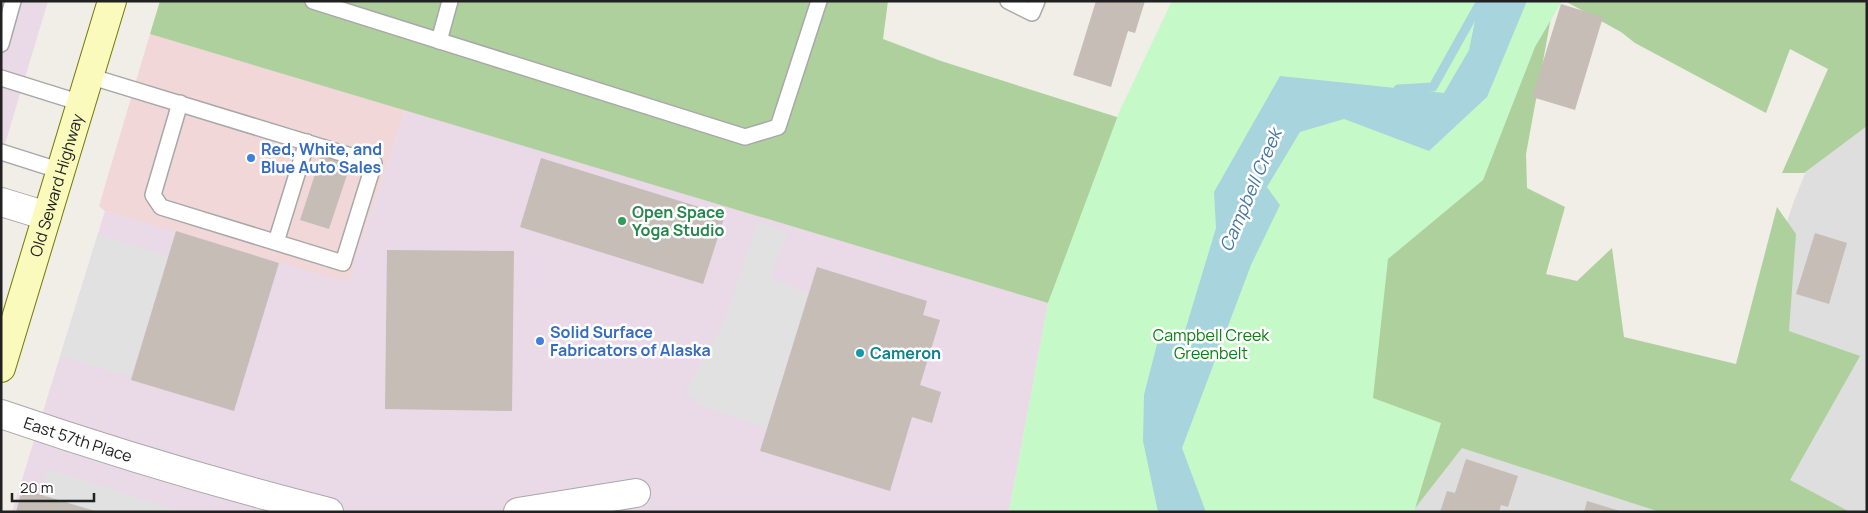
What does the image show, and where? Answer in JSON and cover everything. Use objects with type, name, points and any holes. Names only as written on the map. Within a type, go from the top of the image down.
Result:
[{"type":"main road","name":"Old Seward Highway","points":[[1,368],[112,1]]},
{"type":"street","points":[[1,202],[47,216]]},
{"type":"street","name":"East 57th Place","points":[[1,414],[104,449],[268,497],[328,512]]},
{"type":"street","points":[[518,512],[636,494]]},
{"type":"lane","points":[[2,38],[14,1]]},
{"type":"lane","points":[[313,1],[745,137],[778,127],[818,1]]},
{"type":"lane","points":[[439,40],[450,1]]},
{"type":"lane","points":[[1008,1],[1032,13],[1037,1]]},
{"type":"lane","points":[[90,76],[180,103],[374,163],[343,263],[161,207],[153,195],[180,103]]},
{"type":"lane","points":[[1,78],[81,103]]},
{"type":"lane","points":[[276,242],[307,142]]},
{"type":"lane","points":[[1,152],[60,171]]},
{"type":"shaded area","points":[[1,1],[48,1],[1,157]]},
{"type":"shaded area","points":[[1867,20],[1867,512],[1414,512],[1441,423],[1693,500],[1794,201]]},
{"type":"shaded area","name":"Red, White, and Blue Auto Sales","points":[[150,34],[405,110],[348,283],[105,211],[99,206]]},
{"type":"shaded area","points":[[405,110],[1048,303],[1009,512],[12,512],[105,211],[348,282]]},
{"type":"shaded area","points":[[758,222],[788,232],[770,277],[808,294],[767,429],[703,406],[685,393],[724,322]]},
{"type":"shaded area","points":[[98,234],[169,256],[131,376],[60,357]]},
{"type":"shaded area","points":[[47,469],[184,512],[97,512],[40,495]]},
{"type":"green space","points":[[160,1],[888,1],[883,39],[941,61],[1123,119],[1048,303],[150,34]]},
{"type":"green space","name":"Campbell Creek Greenbelt","points":[[1172,1],[1562,1],[1535,47],[1483,180],[1388,259],[1373,398],[1441,423],[1414,512],[1009,512],[1048,303],[1120,110]]},
{"type":"green space","points":[[1554,1],[1526,154],[1527,188],[1565,207],[1546,274],[1577,281],[1612,248],[1624,337],[1736,364],[1777,207],[1796,234],[1789,331],[1860,356],[1790,480],[1850,512],[1660,512],[1462,448],[1412,512],[1251,265]]},
{"type":"green space","points":[[1565,1],[1867,1],[1867,126],[1804,173],[1782,173],[1828,69],[1790,49],[1766,113],[1635,43],[1621,32]]},
{"type":"water","points":[[1479,1],[1527,1],[1487,97],[1429,151],[1344,119],[1300,132],[1267,187],[1280,205],[1251,265],[1182,448],[1206,512],[1158,512],[1143,441],[1144,395],[1158,340],[1184,334],[1216,228],[1214,192],[1280,76],[1444,93],[1469,50]]},
{"type":"building","points":[[1096,1],[1145,1],[1135,33],[1128,31],[1111,87],[1073,75]]},
{"type":"building","points":[[1561,4],[1603,17],[1575,110],[1532,97]]},
{"type":"building","points":[[323,150],[352,160],[329,229],[300,220]]},
{"type":"building","name":"Open Space Yoga Studio","points":[[541,158],[725,215],[703,284],[520,227]]},
{"type":"building","points":[[176,231],[279,263],[234,411],[131,380]]},
{"type":"building","points":[[1815,233],[1847,243],[1829,304],[1796,294]]},
{"type":"building","points":[[387,250],[514,251],[512,411],[385,409]]},
{"type":"building","name":"Cameron","points":[[817,267],[927,301],[923,315],[940,320],[920,385],[941,392],[932,423],[912,417],[890,491],[760,451]]},
{"type":"building","points":[[1466,459],[1518,476],[1508,507],[1501,505],[1499,512],[1440,512],[1447,491],[1455,493]]},
{"type":"building","points":[[22,489],[95,511],[95,512],[16,512]]},
{"type":"building","points":[[1587,501],[1620,511],[1584,512]]},
{"type":"waterway","name":"Campbell Creek","points":[[1398,89],[1433,87],[1481,1]]},
{"type":"place","name":"Red, White, and Blue Auto Sales","points":[[251,158]]},
{"type":"place","name":"Open Space Yoga Studio","points":[[622,221]]},
{"type":"place","name":"Solid Surface Fabricators of Alaska","points":[[540,341]]},
{"type":"place","name":"Cameron","points":[[860,353]]}]
